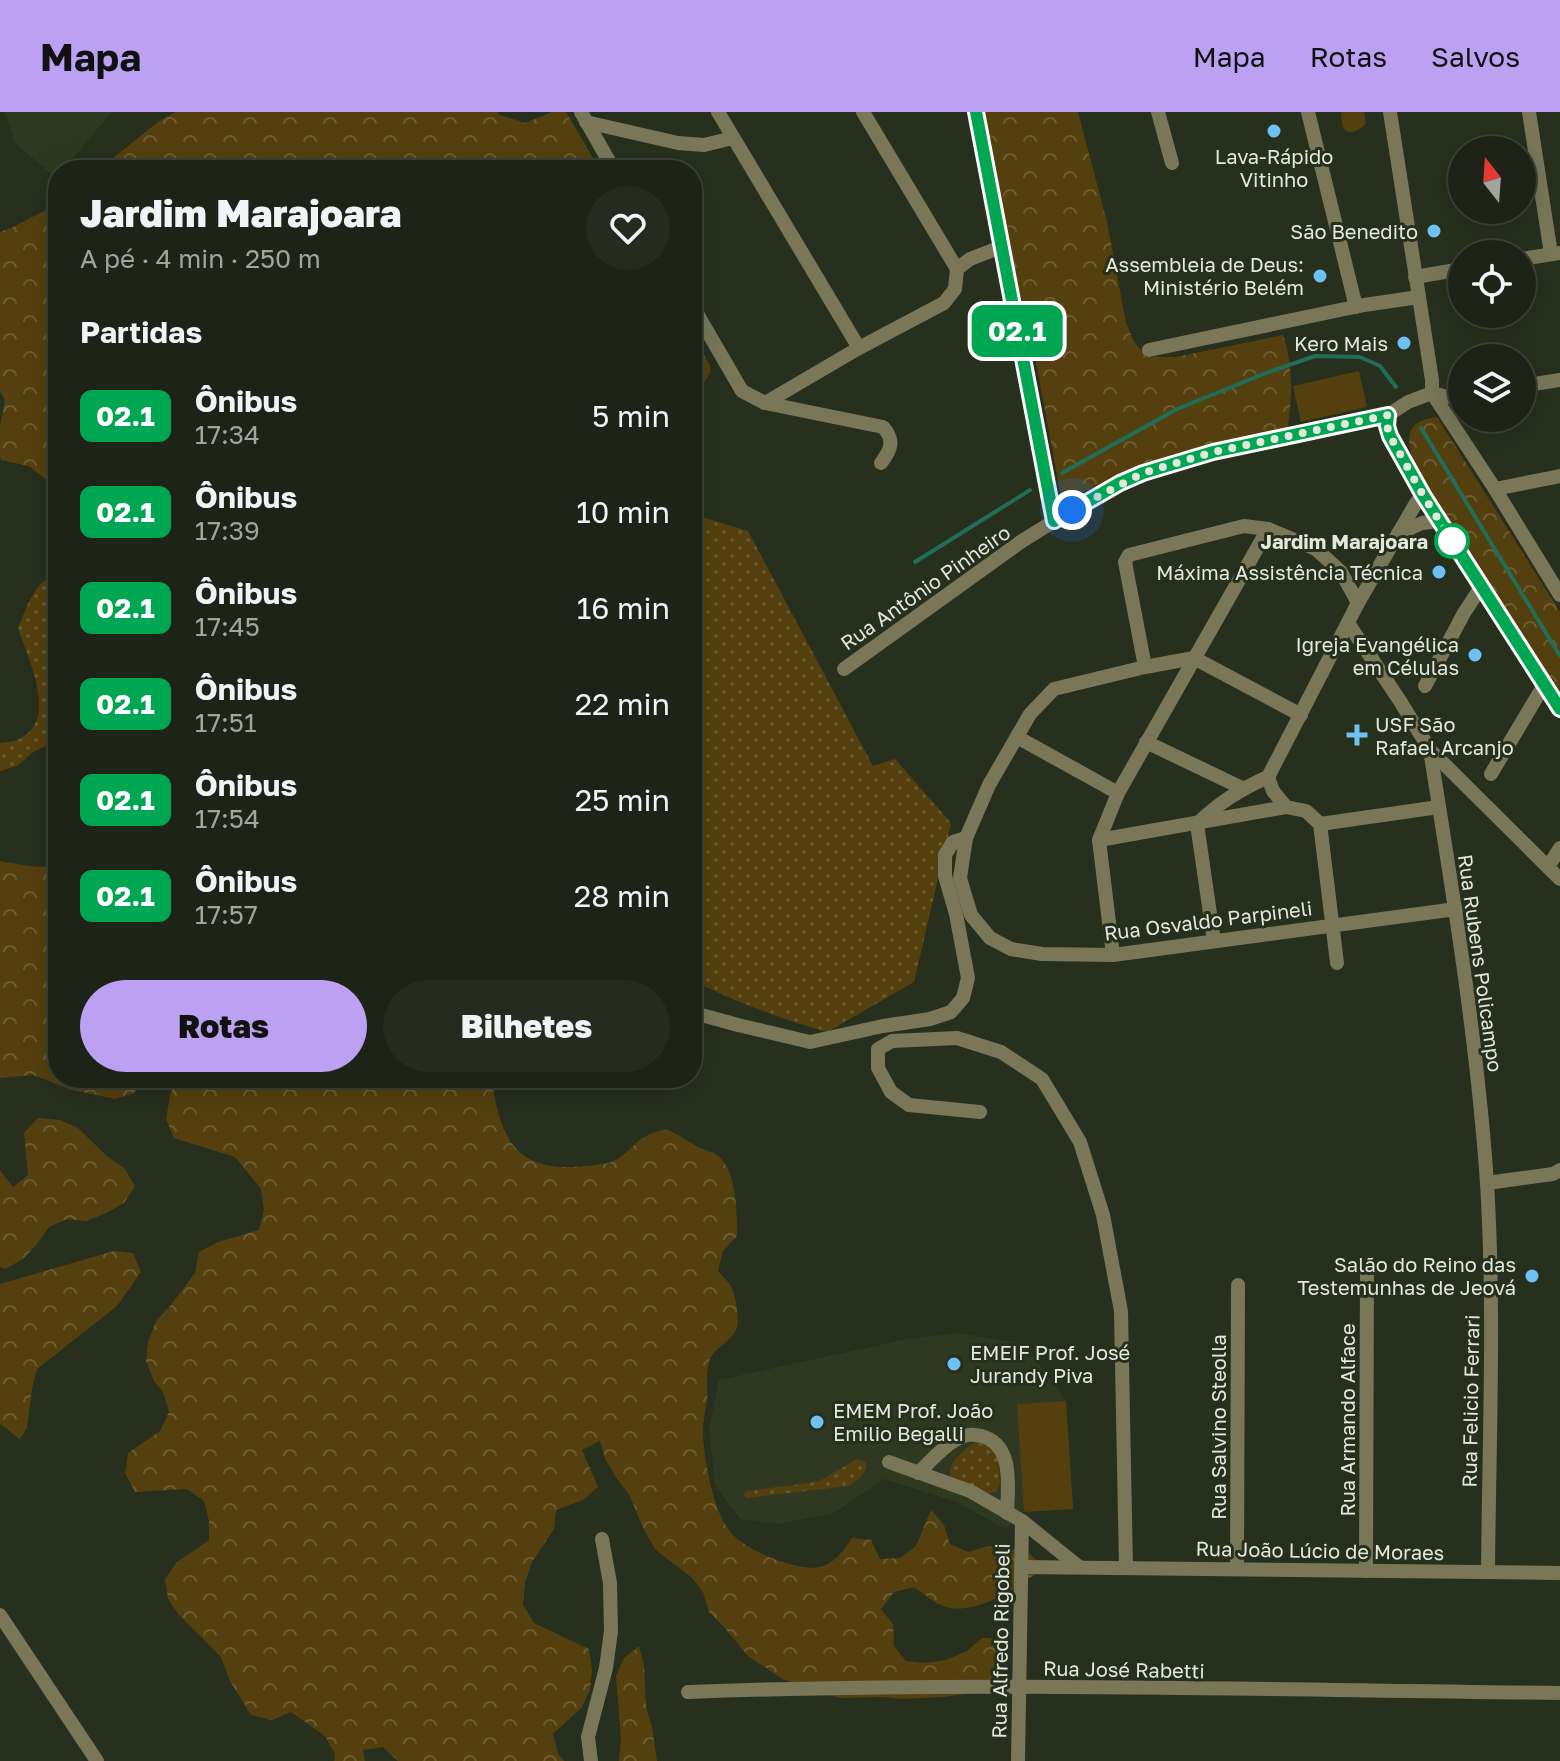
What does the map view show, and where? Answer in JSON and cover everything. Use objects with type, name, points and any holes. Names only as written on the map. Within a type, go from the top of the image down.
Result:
[{"type":"street","points":[[718,112],[859,348]]},
{"type":"street","points":[[765,403],[944,303],[955,289],[957,269],[863,112]]},
{"type":"street","points":[[976,112],[1054,521]]},
{"type":"street","points":[[1158,112],[1172,163]]},
{"type":"street","points":[[1308,112],[1356,307]]},
{"type":"street","points":[[1390,112],[1432,393],[1560,595]]},
{"type":"street","points":[[1529,112],[1555,253]]},
{"type":"street","points":[[584,117],[678,143],[704,145],[733,138]]},
{"type":"street","points":[[584,117],[608,160]]},
{"type":"street","points":[[957,269],[970,259],[1001,247]]},
{"type":"street","points":[[1415,277],[1448,271]]},
{"type":"street","points":[[1149,350],[1419,297]]},
{"type":"street","points":[[702,322],[742,391],[765,403],[883,427],[890,434],[892,443],[881,463]]},
{"type":"street","points":[[1536,384],[1560,380]]},
{"type":"street","points":[[1432,393],[1448,397]]},
{"type":"street","name":"Rua Antônio Pinheiro","points":[[844,669],[1054,521],[1143,473],[1213,452],[1388,415],[1408,402],[1432,393]]},
{"type":"street","points":[[1388,415],[1390,436],[1423,495],[1560,709]]},
{"type":"street","points":[[1495,489],[1560,476]]},
{"type":"street","points":[[1197,824],[1242,788],[1268,777],[1358,603],[1423,495]]},
{"type":"street","points":[[1397,535],[1422,523],[1439,521]]},
{"type":"street","points":[[1145,667],[1125,562],[1129,555],[1244,526],[1268,529],[1316,549],[1341,572],[1358,603]]},
{"type":"street","points":[[1113,955],[1099,840],[1118,793],[1268,529]]},
{"type":"street","points":[[1425,686],[1481,587]]},
{"type":"street","points":[[1348,623],[1430,750],[1560,879]]},
{"type":"street","points":[[1194,658],[1301,715]]},
{"type":"street","name":"Rua Osvaldo Parpineli","points":[[1194,658],[1054,689],[1030,714],[989,785],[966,838],[960,878],[971,915],[990,938],[1011,949],[1042,954],[1113,955],[1456,909]]},
{"type":"street","points":[[1491,774],[1544,685]]},
{"type":"street","points":[[1017,737],[1118,793]]},
{"type":"street","points":[[1146,742],[1242,788]]},
{"type":"street","name":"Rua Rubens Policampo","points":[[1430,750],[1456,909],[1487,1183]]},
{"type":"street","points":[[1268,777],[1273,791],[1286,807]]},
{"type":"street","points":[[1099,840],[1286,807],[1306,811],[1320,824],[1337,963]]},
{"type":"street","points":[[1320,824],[1439,807]]},
{"type":"street","points":[[1197,824],[1214,941]]},
{"type":"street","points":[[702,1015],[810,1042],[930,1019],[951,1012],[963,998],[968,978],[945,876],[945,855],[953,842],[966,838]]},
{"type":"street","points":[[1548,867],[1560,848]]},
{"type":"street","points":[[980,1112],[909,1105],[891,1092],[878,1068],[878,1049],[892,1041],[957,1038],[1001,1052],[1042,1079],[1080,1142],[1103,1215],[1121,1311],[1126,1568]]},
{"type":"street","points":[[1487,1183],[1553,1174],[1560,1170]]},
{"type":"street","name":"Rua Felicio Ferrari","points":[[1487,1183],[1491,1294],[1488,1572]]},
{"type":"street","name":"Rua Armando Alface","points":[[1366,1571],[1367,1269]]},
{"type":"street","name":"Rua Salvino Steolla","points":[[1237,1569],[1238,1285]]},
{"type":"street","points":[[918,1473],[960,1438],[971,1434],[990,1438],[1001,1449],[1007,1463],[1007,1513]]},
{"type":"street","points":[[889,1462],[970,1491],[1022,1521],[1079,1567]]},
{"type":"street","name":"Rua Alfredo Rigobeli","points":[[1018,1761],[1022,1521]]},
{"type":"street","points":[[591,1761],[588,1737],[606,1668],[611,1631],[610,1583],[602,1539]]},
{"type":"street","name":"Rua João Lúcio de Moraes","points":[[1021,1567],[1560,1573]]},
{"type":"street","points":[[0,1615],[97,1761]]},
{"type":"street","name":"Rua José Rabetti","points":[[688,1692],[1019,1687],[1560,1693]]},
{"type":"shaded area","points":[[5,112],[112,112],[71,160],[48,160],[48,171],[15,143]]},
{"type":"shaded area","points":[[959,1333],[1024,1344],[1066,1401],[1073,1509],[1025,1512],[1006,1529],[954,1501],[884,1479],[834,1513],[778,1524],[740,1519],[715,1485],[709,1429],[719,1380],[907,1339]]},
{"type":"green space","points":[[175,112],[497,112],[525,123],[552,112],[566,112],[594,160],[110,160]]},
{"type":"green space","points":[[985,112],[1078,112],[1107,222],[1126,323],[1134,342],[1147,357],[1176,357],[1283,335],[1291,382],[1287,431],[1143,464],[1062,502],[1032,341],[1008,247]]},
{"type":"green space","points":[[1341,112],[1364,112],[1366,123],[1357,131],[1348,132],[1343,126]]},
{"type":"green space","points":[[48,209],[48,481],[28,466],[1,460],[0,456],[0,427],[5,400],[0,391],[0,232]]},
{"type":"green space","points":[[702,351],[710,366],[710,373],[702,386]]},
{"type":"green space","points":[[1359,371],[1367,407],[1301,422],[1293,386]]},
{"type":"green space","points":[[1437,417],[1560,612],[1560,697],[1413,462],[1409,444],[1411,431],[1419,422]]},
{"type":"green space","points":[[702,517],[748,531],[873,766],[895,759],[951,823],[914,982],[827,1032],[702,985]]},
{"type":"green space","points":[[48,579],[48,744],[17,766],[0,771],[0,743],[19,739],[31,730],[37,718],[37,687],[18,628],[28,603]]},
{"type":"green space","points":[[0,861],[48,866],[48,1081],[33,1075],[0,1078]]},
{"type":"green space","points":[[67,1088],[138,1088],[134,1093],[115,1099]]},
{"type":"green space","points":[[173,1088],[493,1088],[504,1130],[512,1143],[534,1161],[550,1166],[609,1163],[644,1137],[666,1129],[716,1155],[729,1172],[735,1194],[737,1236],[723,1251],[718,1271],[732,1289],[738,1323],[732,1336],[710,1359],[703,1433],[712,1489],[726,1526],[740,1541],[764,1555],[808,1568],[824,1566],[836,1558],[852,1538],[871,1540],[880,1559],[900,1558],[916,1546],[931,1510],[944,1525],[950,1544],[968,1552],[988,1546],[1029,1553],[1044,1567],[1024,1583],[985,1603],[958,1609],[946,1607],[914,1587],[894,1592],[881,1609],[893,1624],[894,1646],[906,1661],[926,1663],[946,1660],[967,1651],[982,1638],[1003,1638],[1007,1658],[1002,1678],[984,1689],[964,1694],[902,1699],[840,1698],[781,1678],[748,1656],[709,1612],[703,1592],[691,1577],[656,1550],[629,1494],[606,1461],[600,1441],[582,1450],[598,1487],[583,1500],[556,1510],[554,1529],[532,1562],[525,1583],[523,1605],[534,1623],[589,1649],[592,1670],[590,1689],[582,1707],[553,1734],[558,1754],[564,1761],[398,1761],[383,1747],[363,1750],[365,1761],[334,1761],[335,1754],[325,1736],[291,1712],[272,1720],[251,1715],[230,1681],[221,1657],[179,1615],[168,1599],[165,1579],[177,1562],[209,1540],[209,1521],[204,1501],[187,1489],[135,1492],[125,1473],[128,1453],[160,1431],[169,1412],[163,1392],[154,1381],[146,1361],[148,1342],[156,1321],[195,1273],[199,1252],[218,1242],[259,1230],[264,1210],[261,1189],[235,1157],[174,1138],[166,1119]]},
{"type":"green space","points":[[38,1118],[60,1120],[78,1128],[124,1168],[135,1186],[124,1203],[106,1213],[87,1221],[67,1219],[49,1227],[23,1259],[5,1269],[0,1267],[0,1169],[13,1187],[28,1175],[24,1133]]},
{"type":"green space","points":[[114,1251],[133,1253],[141,1272],[117,1306],[37,1369],[27,1428],[20,1439],[0,1424],[0,1284]]},
{"type":"green space","points":[[1066,1401],[1073,1509],[1024,1512],[1017,1404]]},
{"type":"green space","points":[[974,1443],[987,1444],[998,1457],[1000,1483],[996,1491],[988,1494],[950,1477],[957,1457]]},
{"type":"green space","points":[[857,1459],[866,1463],[866,1469],[859,1479],[848,1486],[747,1498],[743,1495],[746,1491],[821,1480]]},
{"type":"green space","points":[[639,1646],[644,1665],[646,1707],[657,1761],[619,1761],[621,1739],[616,1676],[624,1658]]},
{"type":"waterway","points":[[1062,473],[1177,409],[1315,356],[1360,357],[1380,366],[1396,387]]},
{"type":"waterway","points":[[1421,428],[1560,656]]},
{"type":"waterway","points":[[915,562],[1030,490]]},
{"type":"bus line","name":"02.1","points":[[976,112],[1054,521],[1143,473],[1213,452],[1388,415],[1390,436],[1423,495],[1560,709]]},
{"type":"place","name":"Lava-Rápido Vitinho","points":[[1274,131]]},
{"type":"place","name":"São Benedito","points":[[1434,231]]},
{"type":"place","name":"Assembleia de Deus: Ministério Belém","points":[[1320,276]]},
{"type":"place","name":"Kero Mais","points":[[1404,343]]},
{"type":"place","name":"Jardim Marajoara","points":[[1452,541]]},
{"type":"place","name":"Máxima Assistência Técnica","points":[[1439,572]]},
{"type":"place","name":"Igreja Evangélica em Células","points":[[1475,655]]},
{"type":"place","name":"USF São Rafael Arcanjo","points":[[1357,735]]},
{"type":"place","name":"Salão do Reino das Testemunhas de Jeová","points":[[1532,1276]]},
{"type":"place","name":"EMEIF Prof. José Jurandy Piva","points":[[954,1364]]},
{"type":"place","name":"EMEM Prof. João Emilio Begalli","points":[[817,1422]]},
{"type":"route","points":[[1072,510],[1143,473],[1213,452],[1388,415],[1390,436],[1452,541]]}]
